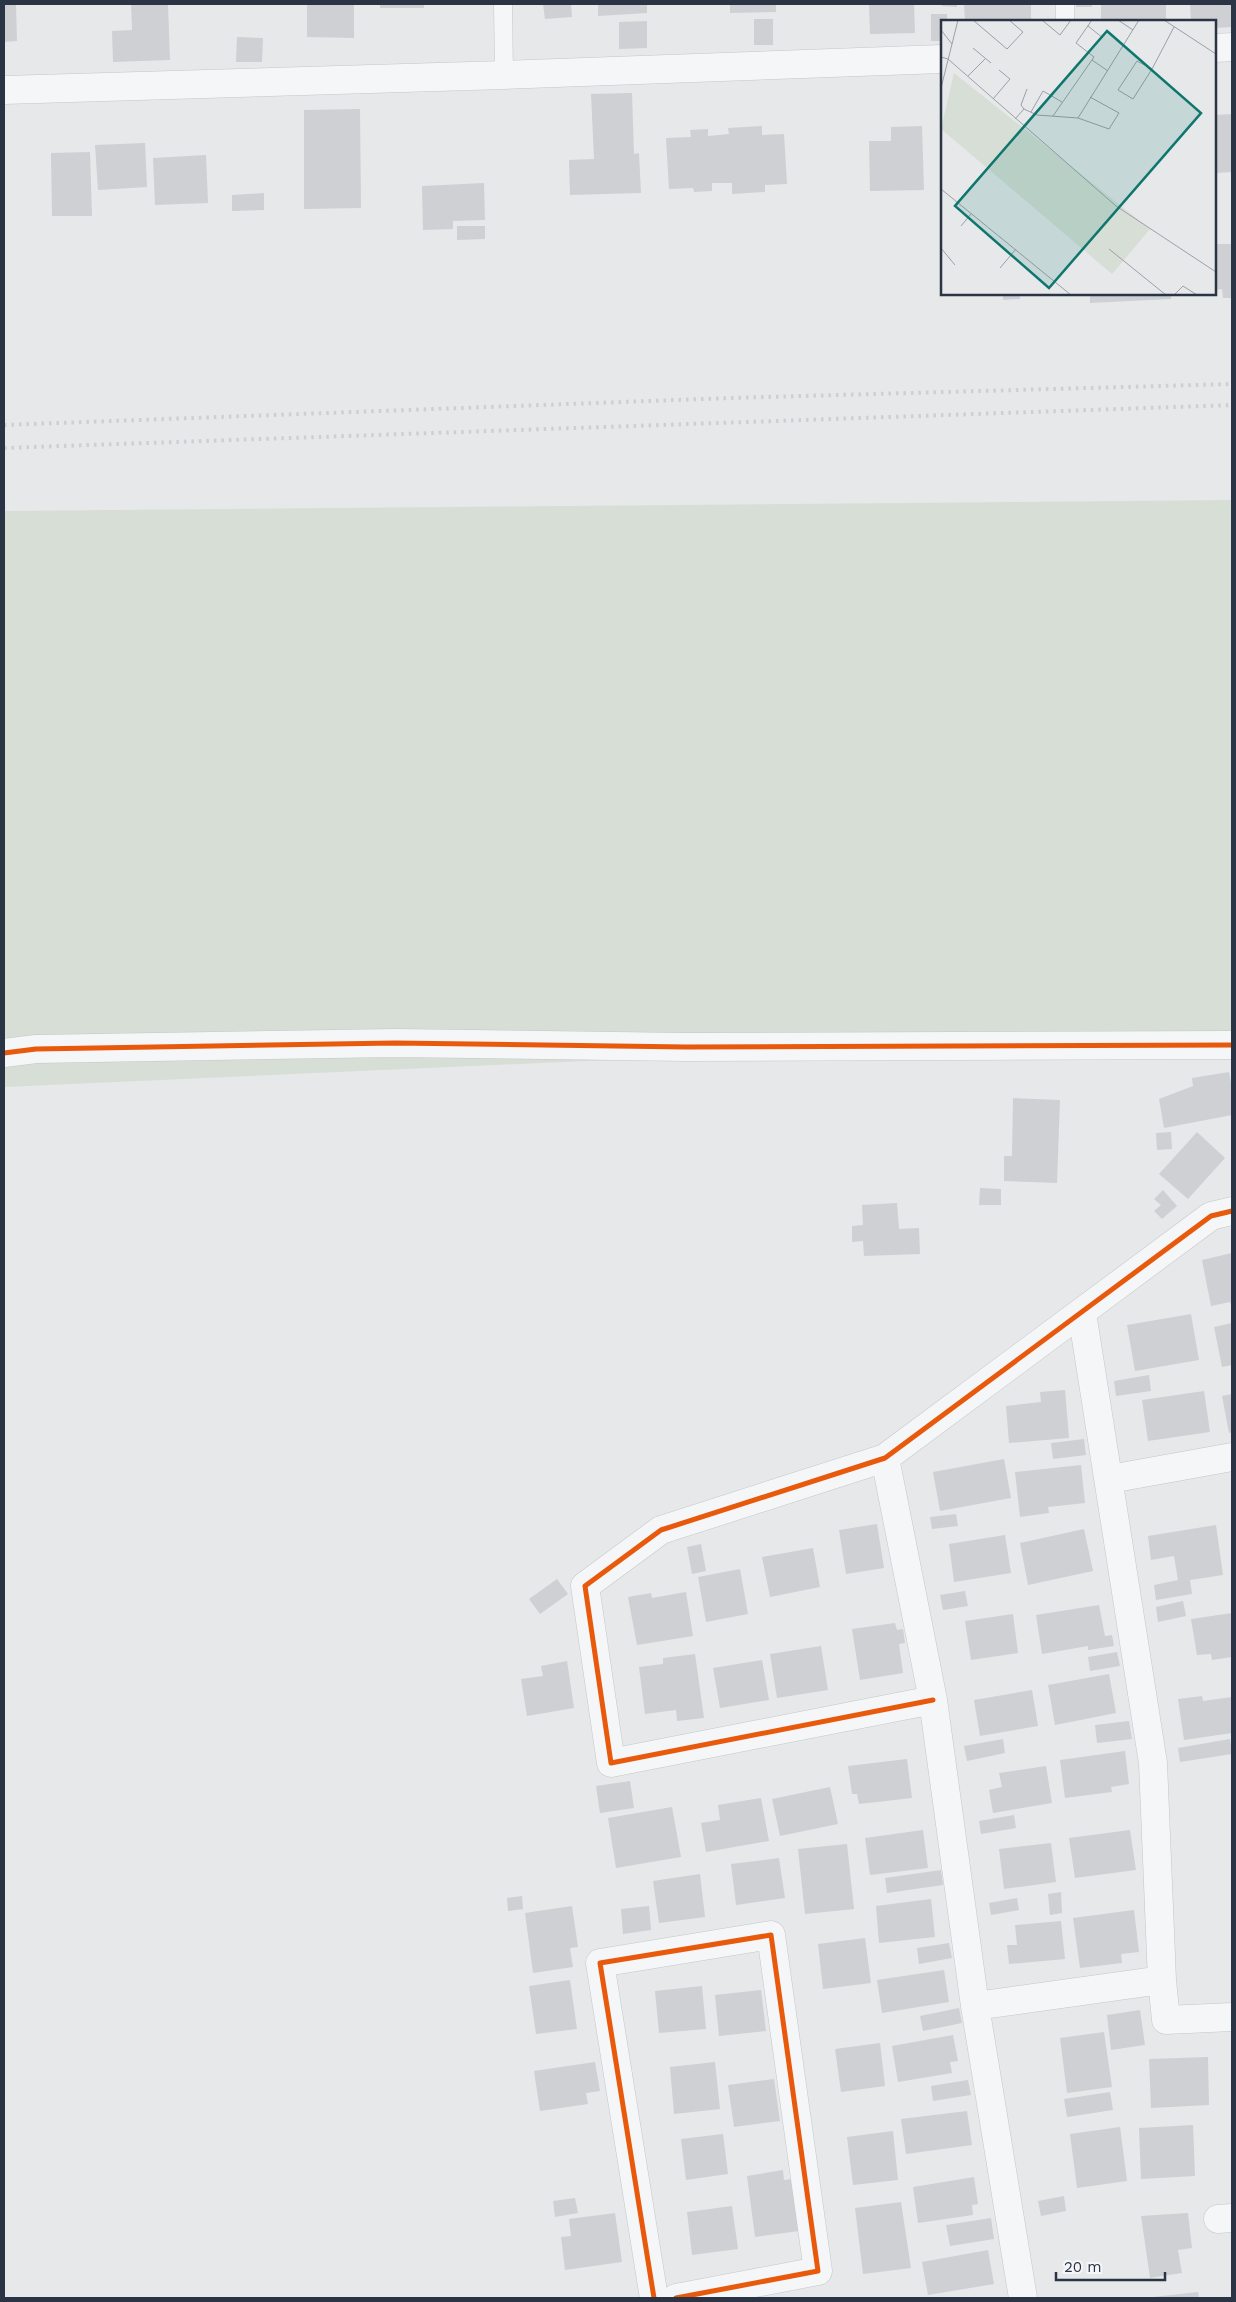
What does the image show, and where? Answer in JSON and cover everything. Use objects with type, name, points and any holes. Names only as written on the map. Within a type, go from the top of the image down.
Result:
[{"type":"street","points":[[1216,48],[1232,47]]},
{"type":"street","points":[[4,90],[504,75],[941,59]]},
{"type":"street","points":[[4,1053],[36,1049],[395,1042],[686,1047],[1232,1045]]},
{"type":"street","points":[[933,1700],[611,1763],[585,1586],[661,1530],[885,1458],[1210,1216],[1232,1211]]},
{"type":"street","points":[[1082,1313],[1110,1479],[1153,1762],[1162,1980],[1166,2020],[1232,2017]]},
{"type":"street","points":[[1110,1479],[1232,1457]]},
{"type":"street","points":[[885,1458],[933,1700],[975,2006],[1023,2298]]},
{"type":"street","points":[[654,2298],[600,1963],[771,1935],[818,2271],[676,2298]]},
{"type":"street","points":[[975,2006],[1162,1980]]},
{"type":"lane","points":[[503,4],[504,75]]},
{"type":"lane","points":[[1065,4],[1066,20]]},
{"type":"shaded area","points":[[1232,500],[1232,1032],[4,1087],[4,511]]},
{"type":"building","points":[[4,4],[16,4],[17,41],[4,42]]},
{"type":"building","points":[[131,4],[168,4],[170,60],[113,62],[112,31],[132,30]]},
{"type":"building","points":[[307,4],[354,4],[354,38],[307,37]]},
{"type":"building","points":[[380,4],[424,4],[424,8],[380,8]]},
{"type":"building","points":[[543,4],[571,4],[572,17],[545,19]]},
{"type":"building","points":[[598,4],[647,4],[647,13],[598,16]]},
{"type":"building","points":[[730,4],[776,4],[776,12],[730,13]]},
{"type":"building","points":[[869,4],[914,4],[915,33],[870,34]]},
{"type":"building","points":[[942,4],[957,4],[957,7],[942,6]]},
{"type":"building","points":[[964,4],[1031,4],[1031,20],[965,20]]},
{"type":"building","points":[[1076,4],[1092,4],[1092,7],[1076,7]]},
{"type":"building","points":[[1101,4],[1166,4],[1166,20],[1101,20]]},
{"type":"building","points":[[1190,4],[1232,4],[1232,27],[1216,28],[1216,20],[1191,20]]},
{"type":"building","points":[[931,14],[947,14],[947,20],[941,20],[941,41],[931,41]]},
{"type":"building","points":[[754,19],[773,19],[773,45],[754,45]]},
{"type":"building","points":[[647,21],[647,48],[619,49],[619,22]]},
{"type":"building","points":[[237,37],[263,38],[262,62],[236,62]]},
{"type":"building","points":[[632,93],[634,154],[639,153],[641,193],[570,195],[569,160],[594,159],[591,94]]},
{"type":"building","points":[[360,109],[361,208],[304,209],[304,110]]},
{"type":"building","points":[[1232,114],[1232,172],[1216,173],[1216,115]]},
{"type":"building","points":[[762,126],[762,135],[784,134],[787,184],[765,185],[765,192],[732,194],[732,183],[712,183],[712,191],[694,192],[693,188],[669,189],[666,138],[691,137],[690,130],[708,129],[708,136],[729,134],[728,128]]},
{"type":"building","points":[[922,126],[924,190],[870,191],[869,141],[891,141],[891,127]]},
{"type":"building","points":[[145,143],[147,187],[98,190],[95,145]]},
{"type":"building","points":[[90,152],[92,216],[52,216],[51,153]]},
{"type":"building","points":[[206,155],[208,203],[155,205],[153,158]]},
{"type":"building","points":[[484,183],[485,220],[453,221],[453,229],[423,230],[422,186]]},
{"type":"building","points":[[264,193],[264,210],[232,211],[232,195]]},
{"type":"building","points":[[457,226],[485,226],[485,239],[457,240]]},
{"type":"building","points":[[1216,244],[1232,244],[1232,298],[1223,298],[1222,289],[1216,290]]},
{"type":"building","points":[[1003,295],[1020,295],[1020,299],[1003,300]]},
{"type":"building","points":[[1090,295],[1171,295],[1171,299],[1090,303]]},
{"type":"building","points":[[1229,1072],[1232,1088],[1232,1115],[1164,1128],[1159,1099],[1193,1086],[1192,1078]]},
{"type":"building","points":[[1013,1098],[1060,1100],[1057,1183],[1004,1181],[1004,1156],[1012,1156]]},
{"type":"building","points":[[1171,1132],[1172,1149],[1157,1150],[1156,1133]]},
{"type":"building","points":[[1197,1132],[1225,1158],[1188,1199],[1159,1174]]},
{"type":"building","points":[[980,1188],[1001,1189],[1001,1205],[979,1205]]},
{"type":"building","points":[[1163,1190],[1177,1206],[1162,1219],[1154,1211],[1161,1205],[1154,1199]]},
{"type":"building","points":[[897,1203],[899,1229],[919,1228],[920,1254],[864,1256],[863,1241],[852,1242],[852,1226],[863,1225],[862,1205]]},
{"type":"building","points":[[1232,1253],[1232,1309],[1230,1302],[1211,1306],[1202,1260]]},
{"type":"building","points":[[1191,1314],[1199,1360],[1135,1371],[1127,1325]]},
{"type":"building","points":[[1232,1323],[1232,1365],[1222,1367],[1214,1327]]},
{"type":"building","points":[[1149,1375],[1151,1391],[1116,1396],[1114,1381]]},
{"type":"building","points":[[1065,1390],[1069,1438],[1009,1443],[1006,1406],[1041,1402],[1040,1392]]},
{"type":"building","points":[[1204,1391],[1210,1432],[1148,1441],[1142,1400]]},
{"type":"building","points":[[1232,1394],[1232,1432],[1229,1433],[1222,1396]]},
{"type":"building","points":[[1084,1439],[1086,1455],[1053,1459],[1051,1443]]},
{"type":"building","points":[[1004,1459],[1011,1498],[940,1511],[933,1472]]},
{"type":"building","points":[[1081,1465],[1085,1503],[1048,1507],[1049,1513],[1020,1517],[1015,1472]]},
{"type":"building","points":[[956,1514],[958,1526],[932,1529],[930,1517]]},
{"type":"building","points":[[877,1524],[884,1568],[846,1574],[839,1530]]},
{"type":"building","points":[[1216,1525],[1223,1575],[1190,1580],[1192,1594],[1156,1600],[1154,1585],[1178,1580],[1174,1556],[1151,1560],[1148,1536]]},
{"type":"building","points":[[1084,1529],[1093,1571],[1028,1585],[1020,1543]]},
{"type":"building","points":[[1005,1535],[1011,1573],[954,1582],[949,1544]]},
{"type":"building","points":[[701,1544],[706,1571],[692,1574],[687,1547]]},
{"type":"building","points":[[813,1548],[820,1587],[770,1597],[762,1557]]},
{"type":"building","points":[[740,1569],[748,1614],[706,1622],[698,1577]]},
{"type":"building","points":[[557,1579],[568,1594],[540,1614],[529,1599]]},
{"type":"building","points":[[965,1591],[968,1606],[943,1610],[940,1595]]},
{"type":"building","points":[[686,1592],[693,1636],[637,1645],[628,1597],[651,1593],[652,1598]]},
{"type":"building","points":[[1183,1601],[1186,1616],[1158,1622],[1156,1607]]},
{"type":"building","points":[[1099,1605],[1105,1636],[1112,1635],[1114,1646],[1088,1650],[1088,1646],[1042,1654],[1036,1615]]},
{"type":"building","points":[[1232,1613],[1232,1657],[1212,1660],[1211,1654],[1197,1655],[1191,1619]]},
{"type":"building","points":[[1013,1614],[1018,1653],[971,1660],[965,1621]]},
{"type":"building","points":[[895,1623],[897,1630],[903,1629],[905,1643],[899,1644],[903,1673],[860,1680],[852,1629]]},
{"type":"building","points":[[821,1646],[828,1690],[777,1698],[770,1654]]},
{"type":"building","points":[[1117,1652],[1120,1666],[1090,1671],[1088,1657]]},
{"type":"building","points":[[695,1654],[704,1718],[677,1721],[676,1710],[645,1714],[639,1667],[663,1664],[663,1658]]},
{"type":"building","points":[[762,1660],[769,1700],[720,1708],[713,1668]]},
{"type":"building","points":[[567,1661],[574,1708],[527,1716],[521,1679],[543,1676],[541,1666]]},
{"type":"building","points":[[1109,1674],[1116,1713],[1055,1725],[1048,1685]]},
{"type":"building","points":[[1032,1690],[1038,1726],[980,1736],[974,1700]]},
{"type":"building","points":[[1202,1696],[1203,1701],[1232,1697],[1232,1733],[1184,1740],[1178,1699]]},
{"type":"building","points":[[1129,1721],[1132,1739],[1097,1743],[1095,1725]]},
{"type":"building","points":[[1003,1739],[1005,1753],[967,1761],[964,1746]]},
{"type":"building","points":[[1230,1739],[1232,1754],[1180,1762],[1178,1748]]},
{"type":"building","points":[[1125,1751],[1129,1784],[1111,1787],[1112,1792],[1065,1798],[1060,1760]]},
{"type":"building","points":[[907,1759],[912,1798],[859,1804],[857,1794],[852,1794],[848,1766]]},
{"type":"building","points":[[1046,1766],[1052,1803],[993,1813],[989,1790],[1002,1787],[999,1773]]},
{"type":"building","points":[[630,1781],[634,1808],[600,1813],[596,1786]]},
{"type":"building","points":[[830,1787],[838,1824],[780,1836],[772,1799]]},
{"type":"building","points":[[761,1798],[769,1841],[706,1852],[701,1823],[720,1820],[718,1805]]},
{"type":"building","points":[[672,1807],[681,1857],[616,1868],[608,1818]]},
{"type":"building","points":[[1014,1815],[1016,1828],[981,1834],[979,1821]]},
{"type":"building","points":[[923,1830],[928,1868],[870,1875],[865,1838]]},
{"type":"building","points":[[1130,1830],[1136,1870],[1075,1878],[1069,1838]]},
{"type":"building","points":[[1051,1843],[1056,1882],[1004,1889],[999,1849]]},
{"type":"building","points":[[847,1844],[854,1909],[805,1914],[798,1849]]},
{"type":"building","points":[[779,1858],[785,1898],[736,1905],[731,1864]]},
{"type":"building","points":[[941,1870],[943,1885],[887,1893],[885,1878]]},
{"type":"building","points":[[700,1874],[705,1917],[659,1923],[653,1881]]},
{"type":"building","points":[[1061,1892],[1062,1913],[1050,1915],[1048,1894]]},
{"type":"building","points":[[522,1896],[523,1909],[508,1911],[507,1898]]},
{"type":"building","points":[[1017,1898],[1019,1910],[991,1915],[989,1903]]},
{"type":"building","points":[[931,1899],[935,1937],[879,1943],[876,1906]]},
{"type":"building","points":[[572,1906],[578,1947],[570,1948],[573,1967],[533,1973],[525,1913]]},
{"type":"building","points":[[649,1906],[651,1930],[623,1934],[621,1909]]},
{"type":"building","points":[[1134,1910],[1139,1952],[1121,1954],[1122,1963],[1080,1968],[1073,1918]]},
{"type":"building","points":[[1061,1921],[1065,1959],[1009,1964],[1007,1945],[1017,1945],[1015,1925]]},
{"type":"building","points":[[865,1938],[871,1983],[823,1989],[818,1944]]},
{"type":"building","points":[[949,1943],[952,1958],[919,1964],[917,1948]]},
{"type":"building","points":[[944,1970],[949,2002],[882,2013],[877,1980]]},
{"type":"building","points":[[570,1980],[577,2029],[536,2034],[529,1986]]},
{"type":"building","points":[[702,1986],[706,2029],[659,2033],[655,1991]]},
{"type":"building","points":[[761,1990],[766,2031],[719,2036],[715,1995]]},
{"type":"building","points":[[959,2008],[962,2023],[923,2031],[920,2016]]},
{"type":"building","points":[[1140,2010],[1145,2045],[1111,2050],[1107,2015]]},
{"type":"building","points":[[1104,2032],[1112,2087],[1067,2093],[1060,2038]]},
{"type":"building","points":[[953,2035],[958,2061],[950,2062],[952,2073],[898,2082],[892,2046]]},
{"type":"building","points":[[880,2043],[885,2086],[841,2092],[835,2049]]},
{"type":"building","points":[[1208,2057],[1209,2105],[1151,2108],[1149,2059]]},
{"type":"building","points":[[595,2062],[600,2091],[586,2093],[588,2104],[540,2111],[534,2071]]},
{"type":"building","points":[[715,2062],[720,2109],[674,2114],[670,2067]]},
{"type":"building","points":[[774,2079],[780,2121],[734,2127],[728,2085]]},
{"type":"building","points":[[968,2080],[971,2095],[933,2101],[931,2086]]},
{"type":"building","points":[[1110,2092],[1113,2110],[1067,2117],[1064,2099]]},
{"type":"building","points":[[967,2111],[972,2145],[906,2154],[901,2119]]},
{"type":"building","points":[[1193,2125],[1195,2176],[1141,2179],[1139,2128]]},
{"type":"building","points":[[1120,2127],[1127,2181],[1077,2188],[1070,2134]]},
{"type":"building","points":[[893,2131],[898,2180],[853,2185],[847,2137]]},
{"type":"building","points":[[723,2134],[728,2174],[686,2180],[681,2139]]},
{"type":"building","points":[[783,2170],[784,2180],[792,2179],[799,2231],[755,2237],[747,2176]]},
{"type":"building","points":[[974,2177],[978,2204],[972,2205],[973,2215],[918,2223],[913,2187]]},
{"type":"building","points":[[1064,2196],[1066,2211],[1041,2216],[1038,2201]]},
{"type":"building","points":[[575,2198],[578,2213],[555,2217],[553,2201]]},
{"type":"building","points":[[901,2202],[911,2268],[863,2274],[855,2208]]},
{"type":"building","points":[[732,2206],[738,2249],[692,2255],[687,2212]]},
{"type":"building","points":[[615,2213],[622,2262],[565,2270],[561,2237],[571,2236],[569,2219]]},
{"type":"building","points":[[1188,2213],[1192,2248],[1178,2250],[1182,2273],[1150,2278],[1141,2216]]},
{"type":"building","points":[[991,2218],[994,2239],[950,2246],[946,2225]]},
{"type":"building","points":[[988,2250],[994,2284],[928,2295],[922,2262]]},
{"type":"building","points":[[1198,2292],[1199,2298],[1153,2298],[1153,2297]]},
{"type":"railway","points":[[4,425],[730,398],[1232,384]]},
{"type":"railway","points":[[4,448],[1232,405]]},
{"type":"cycle path","points":[[4,1053],[36,1049],[395,1043],[686,1047],[1232,1045]]},
{"type":"cycle path","points":[[933,1700],[611,1763],[585,1586],[661,1530],[885,1458],[1211,1216],[1232,1211]]},
{"type":"cycle path","points":[[654,2298],[600,1963],[771,1935],[818,2271],[676,2298]]}]
